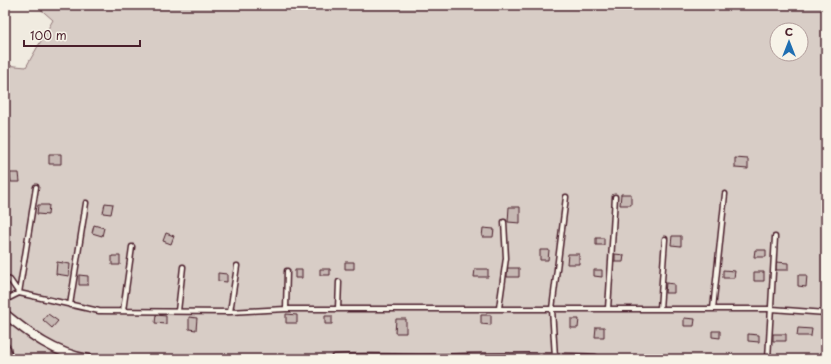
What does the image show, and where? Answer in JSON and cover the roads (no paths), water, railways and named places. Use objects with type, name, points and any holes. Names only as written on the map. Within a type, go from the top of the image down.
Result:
[{"type":"street","points":[[5,314],[35,338],[52,348],[74,356],[88,359]]},
{"type":"street","points":[[335,359],[555,357],[595,359]]},
{"type":"lane","points":[[19,293],[36,187]]},
{"type":"lane","points":[[713,309],[725,194]]},
{"type":"lane","points":[[555,357],[552,310],[566,197]]},
{"type":"lane","points":[[608,310],[615,197]]},
{"type":"lane","points":[[70,305],[86,203]]},
{"type":"lane","points":[[499,308],[506,258],[504,222]]},
{"type":"lane","points":[[768,359],[775,237]]},
{"type":"lane","points":[[660,310],[664,239]]},
{"type":"lane","points":[[123,311],[132,247]]},
{"type":"lane","points":[[230,312],[238,266]]},
{"type":"lane","points":[[178,311],[183,267]]},
{"type":"lane","points":[[286,309],[287,272]]},
{"type":"lane","points":[[5,278],[10,280],[19,293]]},
{"type":"lane","points":[[338,309],[339,282]]},
{"type":"lane","points":[[5,300],[19,293],[99,311],[230,312],[286,309],[499,308],[552,310],[772,309],[826,313]]},
{"type":"lane","points":[[5,345],[8,348],[10,359]]}]
